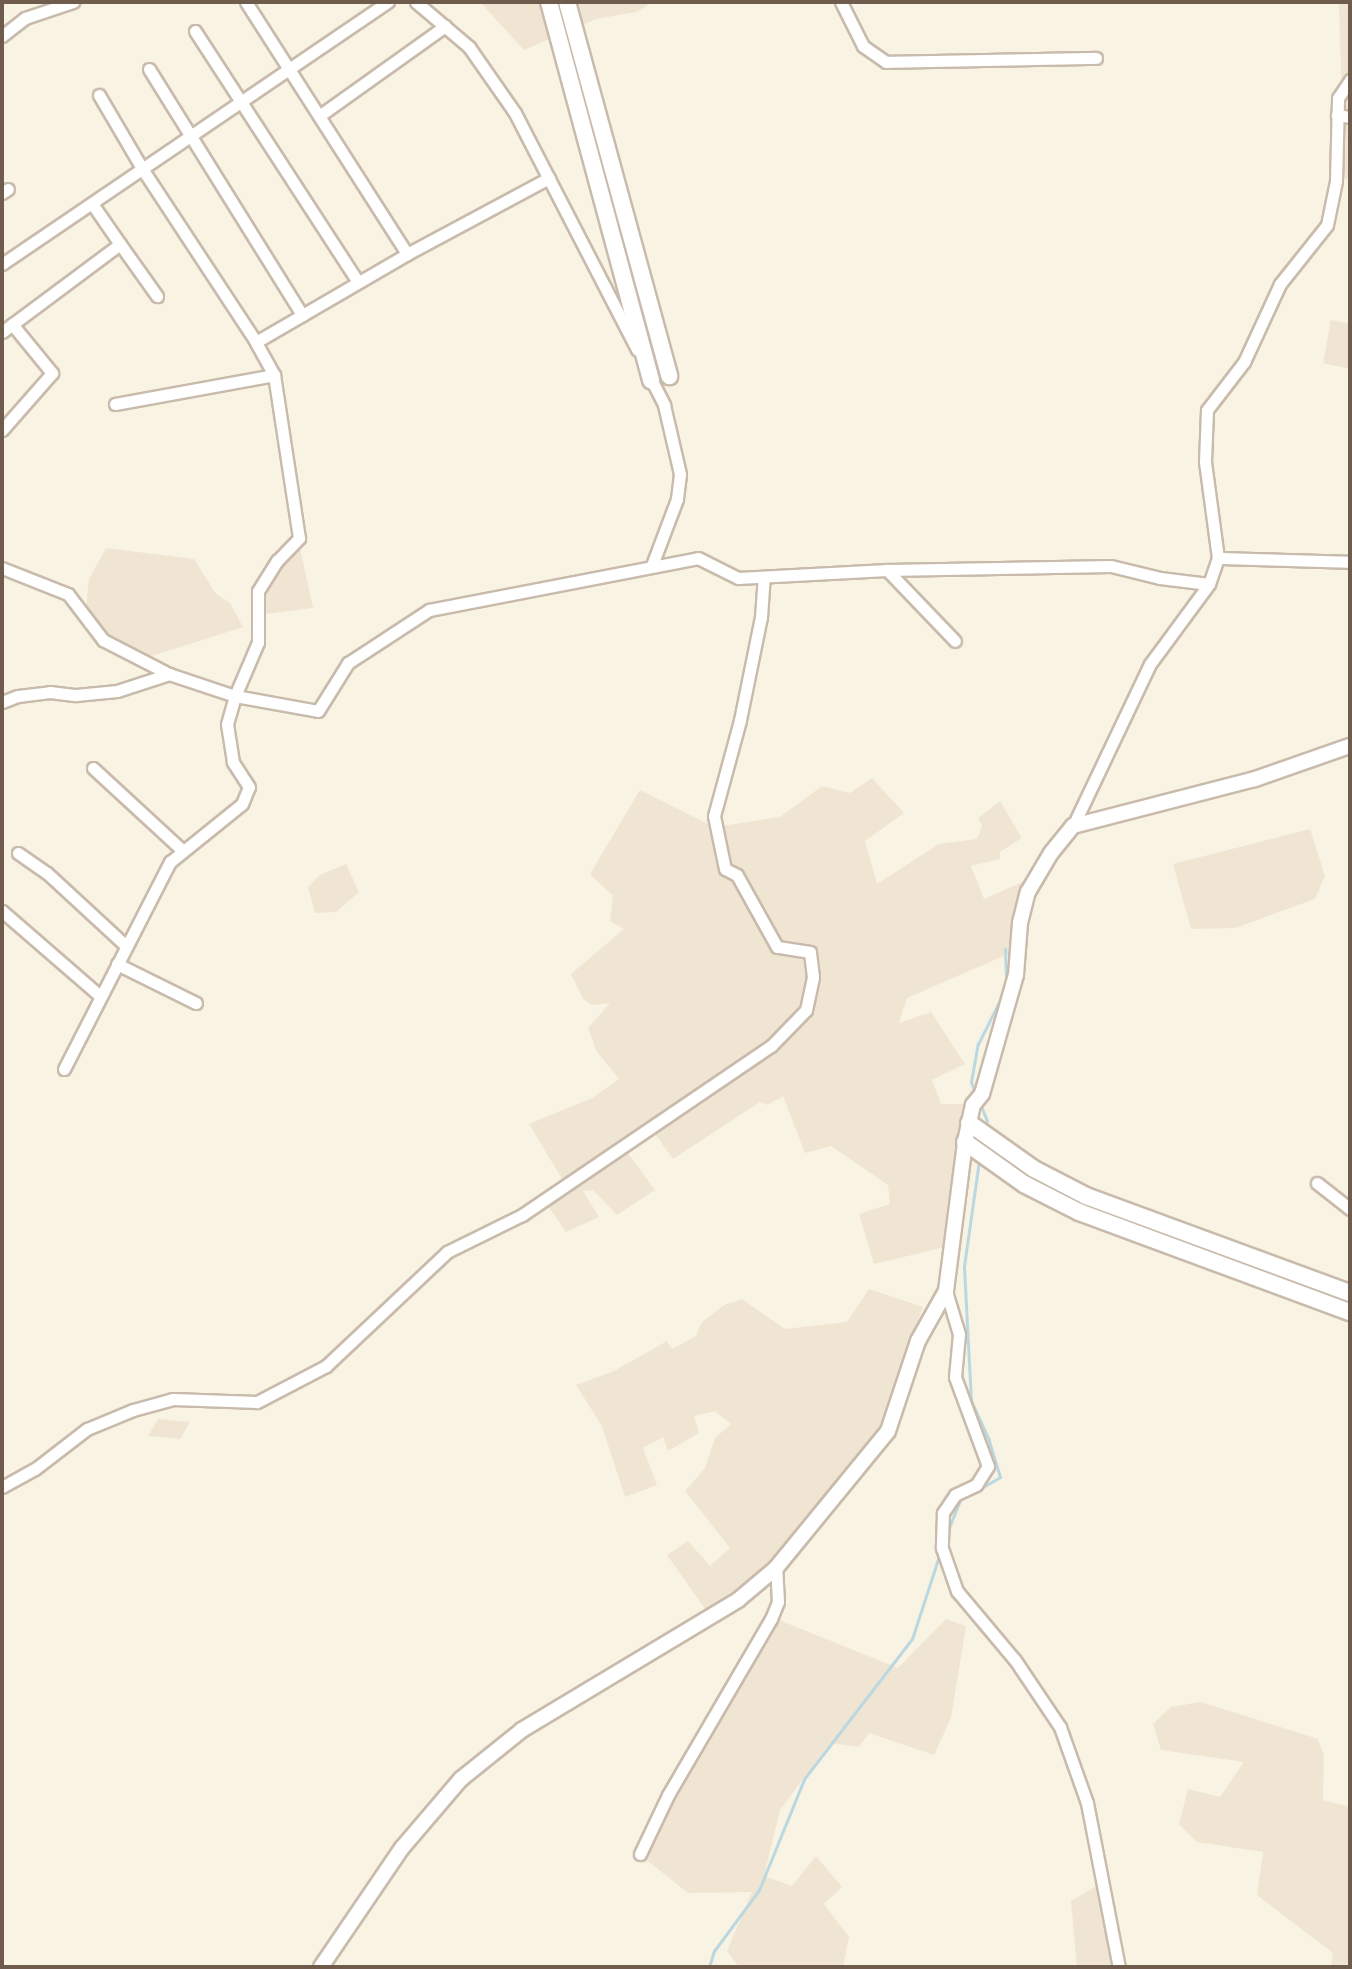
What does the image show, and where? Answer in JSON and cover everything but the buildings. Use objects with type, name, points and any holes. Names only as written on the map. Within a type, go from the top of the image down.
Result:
[{"type":"main road","points":[[549,2],[651,380]]},
{"type":"main road","points":[[567,2],[669,376]]},
{"type":"main road","points":[[969,1123],[1034,1169],[1086,1196],[1350,1293]]},
{"type":"main road","points":[[965,1142],[1024,1184],[1079,1212],[1350,1312]]},
{"type":"street","points":[[2,36],[25,18],[73,2]]},
{"type":"street","points":[[246,2],[407,254]]},
{"type":"street","points":[[2,264],[388,2]]},
{"type":"street","points":[[416,2],[469,47],[515,113],[664,405],[680,474],[677,499],[652,565]]},
{"type":"street","points":[[841,2],[863,46],[886,62],[1096,58]]},
{"type":"street","points":[[319,116],[445,26]]},
{"type":"street","points":[[195,31],[358,282]]},
{"type":"street","points":[[149,69],[302,315]]},
{"type":"street","points":[[321,1967],[402,1848],[461,1779],[522,1730],[738,1600],[776,1568],[888,1431],[918,1341],[946,1291],[965,1142],[1016,975],[1020,923],[1028,892],[1051,853],[1073,826],[1150,664],[1209,584],[1218,558],[1205,462],[1207,410],[1244,362],[1280,284],[1327,225],[1336,181],[1338,98],[1350,80]]},
{"type":"street","points":[[64,1069],[99,995],[170,862],[242,804],[249,787],[233,762],[227,724],[235,696],[258,642],[258,591],[277,561],[299,538],[274,375],[256,342],[143,170],[99,95]]},
{"type":"street","points":[[1337,115],[1350,117]]},
{"type":"street","points":[[256,342],[407,254],[549,178]]},
{"type":"street","points":[[93,205],[157,296]]},
{"type":"street","points":[[2,430],[52,373],[7,328],[120,244]]},
{"type":"street","points":[[115,404],[274,375]]},
{"type":"street","points":[[2,568],[68,594],[103,640],[169,674],[235,696],[318,711],[348,663],[429,610],[698,558],[738,578],[887,570],[1111,566],[1160,578],[1209,584]]},
{"type":"street","points":[[1218,558],[1350,562]]},
{"type":"street","points":[[887,570],[955,641]]},
{"type":"street","points":[[2,1487],[35,1469],[87,1429],[133,1410],[173,1399],[257,1402],[326,1366],[447,1252],[522,1215],[771,1046],[806,1010],[813,977],[810,952],[777,947],[737,875],[725,869],[714,816],[740,720],[761,617],[764,578]]},
{"type":"street","points":[[2,702],[18,696],[50,692],[76,695],[117,691],[169,674]]},
{"type":"street","points":[[1073,826],[1255,779],[1350,746]]},
{"type":"street","points":[[93,768],[182,850]]},
{"type":"street","points":[[18,853],[47,873],[126,946]]},
{"type":"street","points":[[2,911],[99,995]]},
{"type":"street","points":[[117,964],[196,1003]]},
{"type":"street","points":[[1317,1183],[1350,1209]]},
{"type":"street","points":[[946,1291],[959,1334],[955,1377],[988,1466],[976,1485],[955,1495],[943,1513],[942,1548],[957,1591],[1015,1660],[1060,1727],[1087,1803],[1119,1967]]},
{"type":"street","points":[[640,1854],[668,1795],[771,1619],[778,1602],[776,1568]]},
{"type":"shaded area","points":[[480,2],[654,2],[636,12],[596,19],[524,50]]},
{"type":"shaded area","points":[[1339,2],[1350,2],[1350,180],[1344,179]]},
{"type":"shaded area","points":[[1331,320],[1350,324],[1350,369],[1323,363]]},
{"type":"shaded area","points":[[106,548],[194,559],[216,594],[230,603],[243,627],[152,656],[107,639],[86,609],[89,579]]},
{"type":"shaded area","points":[[300,548],[313,608],[265,614],[261,589],[286,549]]},
{"type":"shaded area","points":[[872,778],[904,813],[865,841],[877,884],[939,844],[977,839],[982,826],[978,818],[1000,801],[1022,838],[1000,852],[1000,859],[971,866],[984,899],[1022,882],[1015,951],[907,998],[899,1023],[931,1012],[965,1064],[932,1080],[941,1104],[968,1104],[950,1246],[874,1264],[859,1214],[890,1204],[888,1185],[831,1146],[805,1153],[783,1096],[767,1105],[760,1102],[673,1159],[653,1131],[624,1148],[655,1190],[617,1215],[593,1190],[583,1191],[599,1217],[566,1232],[546,1203],[567,1187],[529,1124],[592,1098],[619,1079],[597,1052],[588,1028],[610,1003],[592,1005],[583,999],[571,974],[624,929],[610,921],[613,896],[590,874],[640,790],[714,827],[780,817],[822,786],[850,793]]},
{"type":"shaded area","points":[[1310,829],[1325,876],[1315,899],[1235,928],[1191,929],[1173,864]]},
{"type":"shaded area","points":[[346,864],[359,892],[336,912],[315,913],[308,887],[320,875]]},
{"type":"shaded area","points":[[869,1289],[923,1307],[879,1432],[775,1567],[708,1613],[667,1555],[688,1541],[710,1566],[730,1548],[685,1491],[705,1468],[715,1438],[731,1424],[715,1411],[694,1416],[699,1433],[668,1451],[663,1437],[643,1448],[657,1485],[625,1497],[602,1426],[576,1385],[614,1371],[667,1341],[672,1349],[696,1336],[701,1323],[724,1305],[742,1299],[785,1329],[847,1322]]},
{"type":"shaded area","points":[[158,1419],[190,1422],[180,1439],[148,1436]]},
{"type":"shaded area","points":[[774,1618],[898,1668],[946,1619],[966,1626],[951,1718],[934,1755],[869,1733],[859,1747],[830,1743],[780,1810],[764,1876],[792,1886],[816,1856],[842,1887],[824,1904],[849,1937],[843,1967],[739,1967],[727,1951],[752,1892],[688,1893],[643,1857],[664,1793]]},
{"type":"shaded area","points":[[1201,1702],[1318,1739],[1324,1755],[1323,1800],[1350,1807],[1350,1967],[1331,1967],[1333,1953],[1257,1895],[1263,1852],[1197,1842],[1179,1824],[1188,1789],[1220,1797],[1244,1762],[1161,1750],[1153,1724],[1171,1707]]},
{"type":"shaded area","points":[[1105,1881],[1118,1967],[1077,1967],[1071,1901]]},
{"type":"waterway","points":[[1005,949],[1006,987]]},
{"type":"waterway","points":[[976,1095],[971,1082],[978,1044],[1003,994]]},
{"type":"waterway","points":[[981,1106],[987,1121]]},
{"type":"waterway","points":[[976,1491],[1000,1477],[989,1440],[971,1401],[964,1266],[979,1160]]},
{"type":"waterway","points":[[948,1530],[961,1497]]},
{"type":"waterway","points":[[709,1967],[714,1951],[759,1890],[804,1779],[912,1639],[939,1556]]}]
